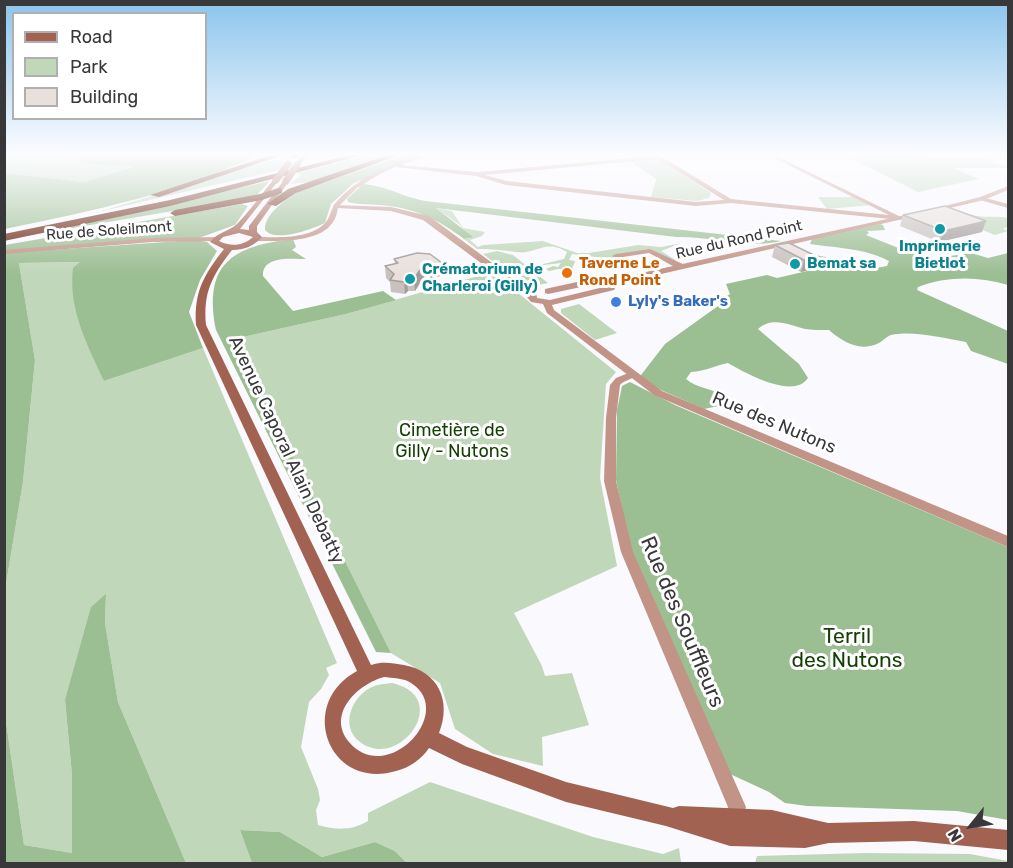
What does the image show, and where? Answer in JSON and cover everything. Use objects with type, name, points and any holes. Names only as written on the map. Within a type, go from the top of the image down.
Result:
[{"type":"highway","points":[[7,234],[154,195]]},
{"type":"highway","points":[[7,234],[187,195]]},
{"type":"highway","points":[[7,234],[203,195]]},
{"type":"highway","points":[[265,202],[271,195]]},
{"type":"highway","points":[[4,243],[237,202],[265,202],[283,195]]},
{"type":"highway","points":[[237,202],[250,203],[255,207]]},
{"type":"main road","points":[[255,236],[243,246],[229,248],[216,245],[214,242],[215,239],[239,226],[255,207],[265,202]]},
{"type":"main road","points":[[255,236],[252,228],[265,202]]},
{"type":"main road","points":[[230,232],[255,236]]},
{"type":"main road","name":"Avenue Caporal Alain Debatty","points":[[229,248],[207,278],[201,294],[198,306],[201,325],[368,674]]},
{"type":"main road","points":[[384,669],[399,669],[413,674],[424,682],[432,693],[436,707],[435,722],[428,737],[416,751],[399,761],[381,765],[362,763],[347,756],[336,743],[332,727],[333,711],[341,695],[353,682],[384,669]]},
{"type":"main road","points":[[428,737],[462,755],[566,792],[666,816],[730,836],[805,838],[829,833],[914,831],[1008,840]]},
{"type":"main road","points":[[666,816],[766,817],[799,822],[829,833]]},
{"type":"street","points":[[255,236],[290,237],[315,231],[331,220],[343,195]]},
{"type":"street","points":[[619,195],[702,203],[731,201],[900,218]]},
{"type":"street","points":[[702,203],[717,197],[716,195]]},
{"type":"street","points":[[720,195],[731,201]]},
{"type":"street","points":[[852,195],[900,218]]},
{"type":"street","name":"Rue du Rond Point","points":[[533,294],[600,280],[614,282],[853,229],[982,199],[993,195]]},
{"type":"street","points":[[982,199],[1008,206]]},
{"type":"street","points":[[336,206],[391,209],[426,218],[523,290],[533,294],[531,297],[534,300],[552,302],[558,296],[548,291]]},
{"type":"street","points":[[837,211],[877,207]]},
{"type":"street","points":[[837,211],[858,221],[858,226],[853,229]]},
{"type":"street","name":"Rue de Soleilmont","points":[[4,252],[153,240],[215,239]]},
{"type":"street","points":[[616,256],[650,250],[682,267]]},
{"type":"street","name":"Rue du Rond Point","points":[[552,302],[611,288],[614,282]]},
{"type":"street","name":"Rue des Nutons","points":[[552,302],[550,311],[631,375],[658,393],[1008,542]]},
{"type":"street","name":"Rue des Souffleurs","points":[[631,375],[619,380],[615,386],[611,418],[610,481],[617,512],[627,552],[737,807],[735,817]]},
{"type":"green space","points":[[5,195],[151,195],[103,208],[5,229]]},
{"type":"green space","points":[[157,195],[173,195],[98,212]]},
{"type":"green space","points":[[210,195],[257,195],[255,197],[20,237]]},
{"type":"green space","points":[[294,195],[341,195],[331,204],[325,223],[285,235],[270,234],[265,230],[268,218],[282,203]]},
{"type":"green space","points":[[352,195],[403,195],[426,201],[781,241],[757,244],[676,237],[436,208],[473,237],[464,239],[435,220],[415,212],[381,205],[356,204],[348,202],[347,199]]},
{"type":"green space","points":[[652,195],[710,195],[709,198],[697,201],[651,197]]},
{"type":"green space","points":[[818,197],[856,197],[872,205],[827,209]]},
{"type":"green space","points":[[242,204],[248,206],[235,225],[196,239],[160,238],[5,251],[5,245]]},
{"type":"green space","points":[[436,208],[452,211],[463,228],[485,232],[482,236],[470,240],[478,247],[543,241],[577,253],[589,253],[638,245],[661,247],[682,243],[661,251],[680,263],[672,266],[647,251],[612,259],[572,254],[569,260],[575,261],[572,269],[549,271],[546,269],[553,266],[558,267],[561,263],[535,266],[564,259],[567,252],[553,247],[523,252],[477,249],[464,239],[470,238],[460,225]]},
{"type":"green space","points":[[969,214],[1008,218],[1008,226],[1003,229],[1008,231],[995,235],[950,217]]},
{"type":"green space","points":[[880,224],[885,230],[867,231],[869,233],[866,235],[906,251],[936,258],[971,253],[988,258],[1008,253],[1008,285],[963,278],[929,283],[918,287],[917,290],[1008,331],[1008,364],[971,351],[966,342],[939,337],[899,334],[865,347],[852,345],[829,330],[805,329],[775,322],[758,329],[799,364],[808,378],[801,384],[781,386],[757,378],[728,363],[691,372],[686,379],[690,382],[727,398],[719,406],[704,409],[645,383],[641,375],[665,344],[718,306],[727,303],[728,301],[724,298],[730,294],[726,284],[767,275],[777,278],[816,269],[790,254],[791,251],[826,257],[847,267],[870,269],[887,266],[889,261],[870,253],[810,244],[812,239]]},
{"type":"green space","points":[[293,239],[296,247],[292,250],[306,259],[272,261],[264,269],[263,276],[293,311],[383,291],[396,300],[346,314],[234,339],[391,653],[376,652],[216,330],[213,307],[214,289],[219,274],[227,262],[238,253],[253,247]]},
{"type":"green space","points":[[196,240],[207,242],[217,251],[200,280],[189,312],[203,348],[104,381],[85,340],[73,298],[73,268],[80,262],[19,263],[35,360],[23,482],[5,590],[6,722],[24,845],[72,853],[72,775],[65,700],[91,607],[106,594],[105,623],[118,702],[186,863],[5,863],[4,253]]},
{"type":"green space","points":[[497,251],[513,255],[548,283],[527,287],[483,254]]},
{"type":"green space","points":[[81,262],[104,381],[203,348],[337,663],[326,668],[329,675],[321,689],[309,702],[301,747],[318,789],[320,800],[316,810],[318,825],[343,829],[356,827],[368,821],[368,813],[430,782],[593,837],[663,854],[679,848],[681,862],[407,863],[395,851],[375,842],[322,857],[280,832],[240,830],[252,863],[186,863],[118,702],[105,623],[106,595],[65,700],[72,775],[72,853],[24,845],[6,722],[5,590],[23,482],[35,360],[19,263]]},
{"type":"green space","name":"Cimetière de Gilly - Nutons","points":[[492,272],[616,372],[606,384],[600,478],[617,566],[514,613],[545,676],[572,673],[589,725],[542,737],[543,766],[493,754],[455,729],[440,683],[391,653],[234,339],[346,314]]},
{"type":"green space","points":[[579,304],[617,333],[595,340],[561,313],[561,309]]},
{"type":"green space","name":"Terril des Nutons","points":[[630,382],[675,405],[1008,547],[1008,820],[957,811],[807,806],[785,803],[769,792],[730,774],[631,551],[616,480],[617,410],[622,386]]},
{"type":"green space","points":[[392,683],[410,691],[419,702],[419,716],[414,729],[404,740],[390,747],[375,749],[360,742],[354,736],[350,729],[350,713],[358,699],[370,688]]},
{"type":"green space","points":[[240,830],[280,832],[322,857],[375,842],[395,851],[407,863],[252,863]]},
{"type":"green space","points":[[865,853],[970,854],[1008,861],[1008,863],[755,863],[757,856]]},
{"type":"building","points":[[945,206],[986,221],[944,231],[903,215]]},
{"type":"building","points":[[789,243],[818,257],[804,260],[775,245]]},
{"type":"building","points":[[417,253],[430,254],[442,263],[427,268],[423,265],[414,279],[407,278],[404,282],[390,280],[394,274],[385,266],[398,263],[394,259]]},
{"type":"place","name":"Imprimerie Bietlot","points":[[940,229]]},
{"type":"place","name":"Bemat sa","points":[[795,264]]},
{"type":"place","name":"Taverne Le Rond Point","points":[[567,273]]},
{"type":"place","name":"Crématorium de Charleroi (Gilly)","points":[[410,279]]},
{"type":"place","name":"Lyly's Baker's","points":[[616,302]]}]
